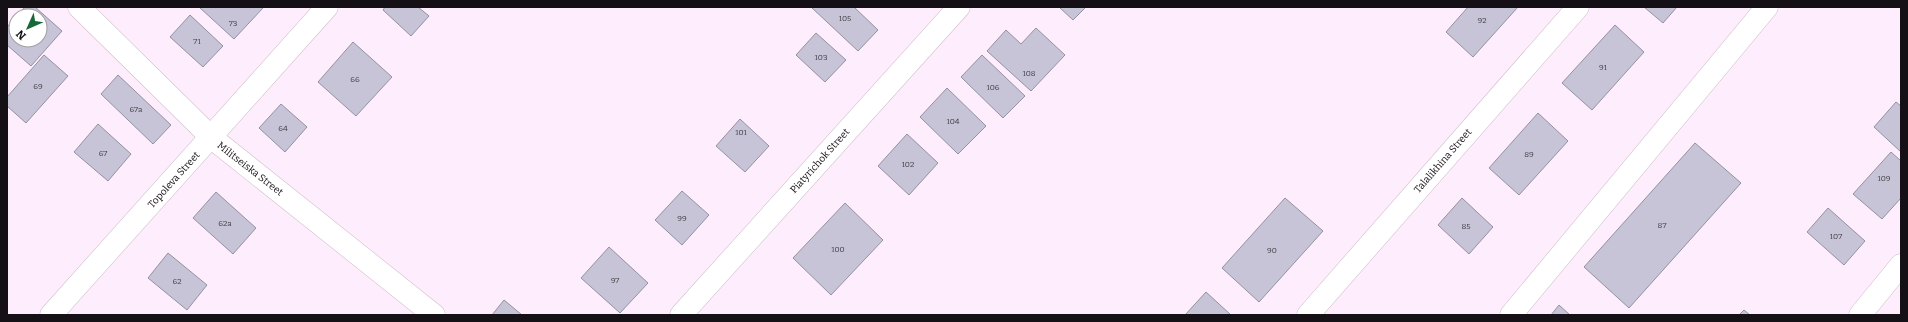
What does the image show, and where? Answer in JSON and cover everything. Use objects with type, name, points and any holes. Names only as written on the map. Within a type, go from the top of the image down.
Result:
[{"type":"street","name":"Militseiska Street","points":[[79,7],[212,138],[434,315]]},
{"type":"street","name":"Topoleva Street","points":[[51,315],[212,138],[327,7]]},
{"type":"street","name":"Piatyrichok Street","points":[[681,315],[959,7]]},
{"type":"street","name":"Talalikhina Street","points":[[1308,315],[1578,7]]},
{"type":"street","points":[[1511,315],[1767,7]]},
{"type":"street","points":[[1860,315],[1901,265]]},
{"type":"building","points":[[35,7],[36,8],[24,8]]},
{"type":"building","points":[[199,7],[263,7],[263,8],[234,39]]},
{"type":"building","points":[[385,7],[418,7],[429,16],[411,36],[383,10]]},
{"type":"building","points":[[811,7],[854,7],[878,30],[858,51]]},
{"type":"building","points":[[1059,7],[1086,7],[1073,20]]},
{"type":"building","points":[[1468,7],[1518,7],[1473,57],[1446,32]]},
{"type":"building","points":[[1644,7],[1677,7],[1663,23]]},
{"type":"building","points":[[190,15],[223,46],[203,67],[170,37]]},
{"type":"building","points":[[48,19],[62,31],[48,47]]},
{"type":"building","points":[[1615,25],[1644,52],[1592,110],[1562,83]]},
{"type":"building","points":[[8,26],[8,46],[7,45]]},
{"type":"building","points":[[1036,28],[1065,55],[1031,91],[987,51],[1006,30],[1021,44]]},
{"type":"building","points":[[816,33],[846,60],[825,82],[796,55]]},
{"type":"building","points":[[353,42],[392,77],[356,116],[318,82]]},
{"type":"building","points":[[10,48],[47,48],[31,66]]},
{"type":"building","points":[[44,55],[68,76],[26,123],[7,106],[7,97]]},
{"type":"building","points":[[982,55],[1025,96],[1003,118],[961,77]]},
{"type":"building","points":[[118,75],[171,125],[153,144],[101,94]]},
{"type":"building","points":[[947,88],[986,126],[958,154],[920,117]]},
{"type":"building","points":[[1896,102],[1901,106],[1901,152],[1874,127]]},
{"type":"building","points":[[281,104],[307,127],[285,152],[259,128]]},
{"type":"building","points":[[1538,113],[1568,141],[1519,195],[1489,168]]},
{"type":"building","points":[[740,119],[769,146],[745,172],[716,146]]},
{"type":"building","points":[[98,124],[131,154],[108,181],[74,152]]},
{"type":"building","points":[[907,134],[938,163],[909,195],[878,166]]},
{"type":"building","points":[[1695,143],[1741,183],[1629,308],[1584,267]]},
{"type":"building","points":[[1891,152],[1901,161],[1901,198],[1882,219],[1853,194]]},
{"type":"building","points":[[682,191],[709,215],[682,245],[655,220]]},
{"type":"building","points":[[216,192],[256,228],[233,254],[193,218]]},
{"type":"building","points":[[1285,198],[1323,231],[1259,302],[1222,268]]},
{"type":"building","points":[[1462,198],[1493,227],[1469,254],[1438,225]]},
{"type":"building","points":[[845,203],[883,240],[831,295],[793,258]]},
{"type":"building","points":[[1828,208],[1865,241],[1844,265],[1807,232]]},
{"type":"building","points":[[609,247],[648,283],[620,313],[581,278]]},
{"type":"building","points":[[168,253],[207,285],[187,310],[148,278]]},
{"type":"building","points":[[1206,292],[1231,315],[1185,315]]},
{"type":"building","points":[[504,300],[522,315],[492,315]]},
{"type":"building","points":[[1559,305],[1570,315],[1551,315]]},
{"type":"building","points":[[1744,310],[1750,315],[1739,315]]}]
